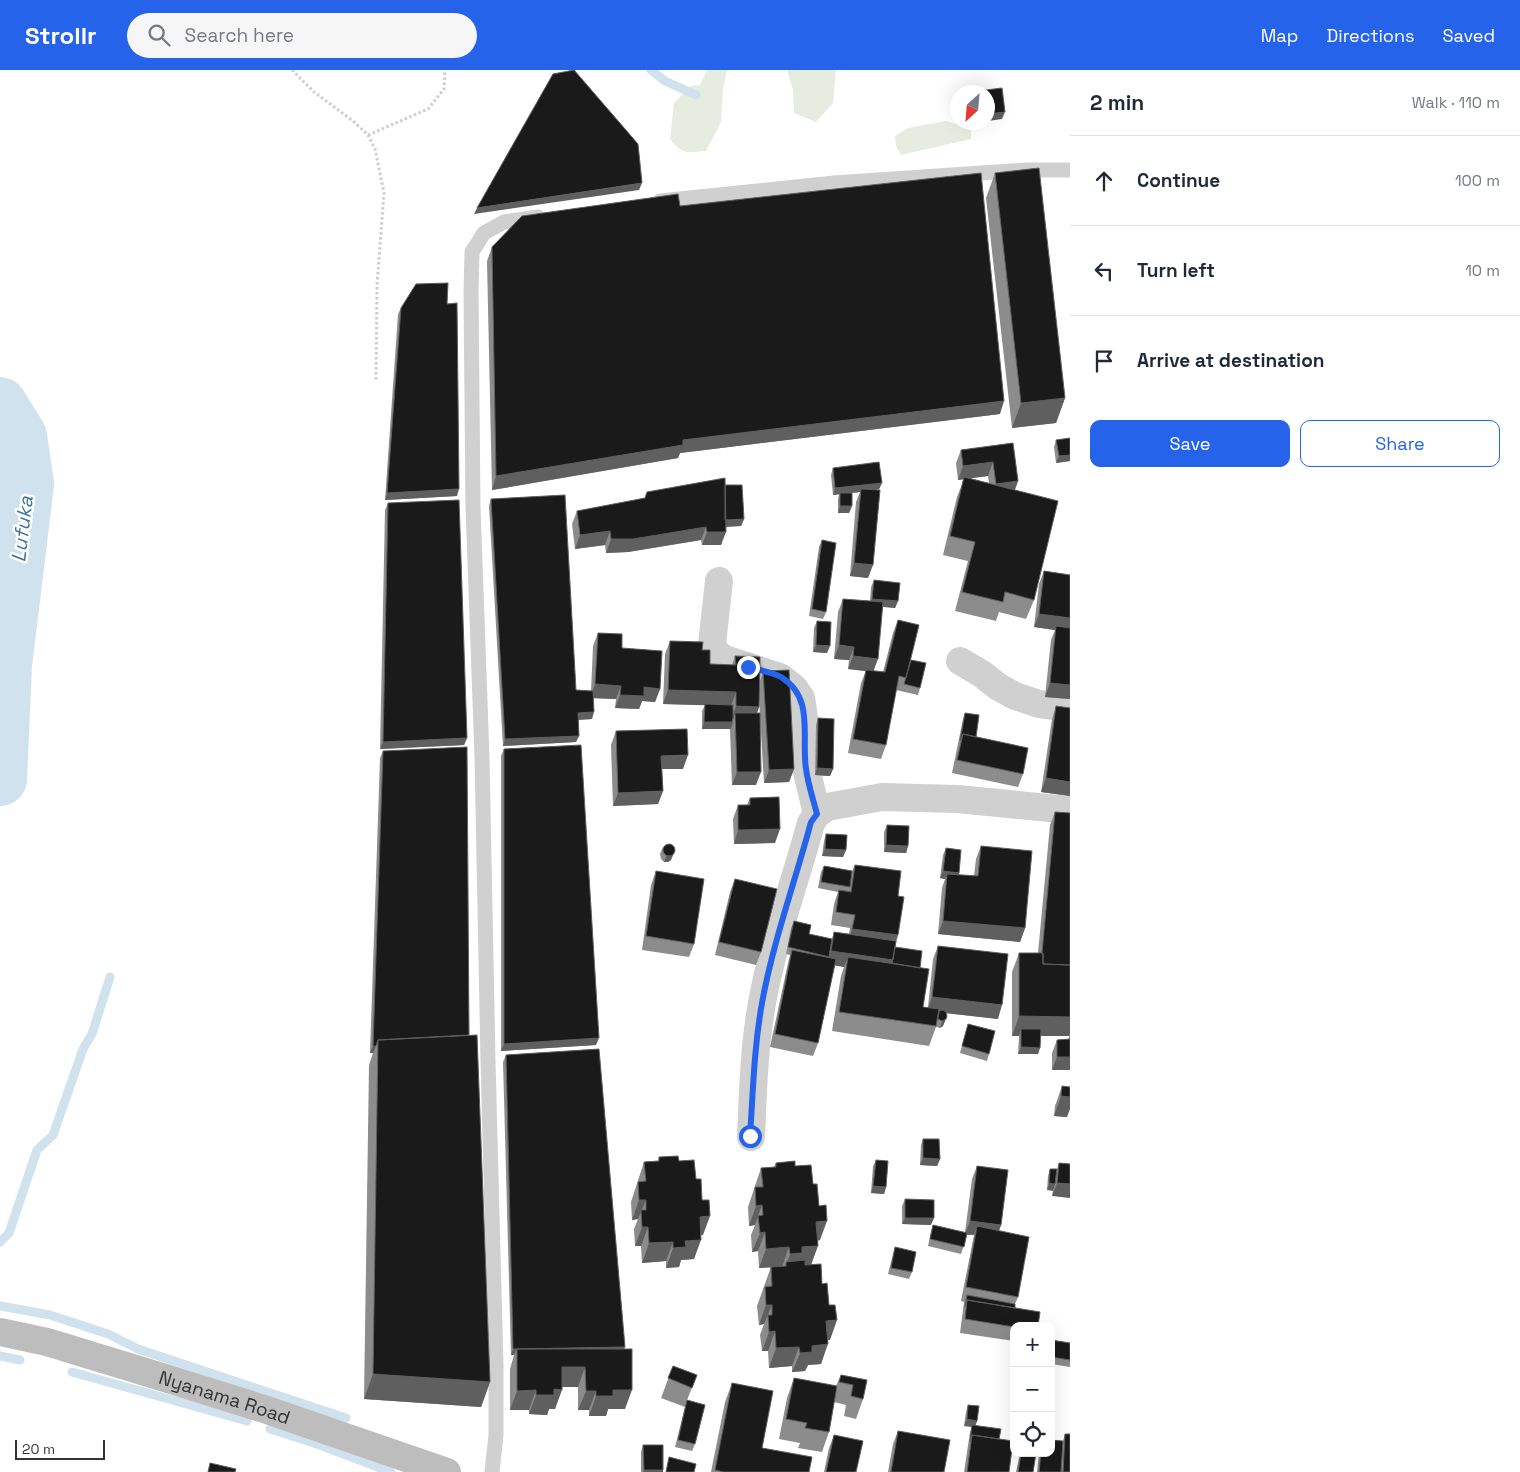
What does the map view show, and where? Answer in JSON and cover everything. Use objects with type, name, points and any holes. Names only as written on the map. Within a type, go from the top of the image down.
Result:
[{"type":"street","points":[[719,581],[712,644],[717,654],[726,659],[780,677],[794,688],[801,698],[804,718],[806,768],[817,814]]},
{"type":"street","points":[[960,661],[1015,696],[1039,704],[1070,708]]},
{"type":"street","points":[[750,1136],[755,1046],[762,1003],[772,960],[811,822],[817,814],[827,807],[882,797],[957,799],[1070,810]]},
{"type":"street","name":"Nyanama Road","points":[[0,1332],[47,1342],[264,1409],[446,1472]]},
{"type":"lane","points":[[644,202],[834,183],[1027,170],[1070,170]]},
{"type":"lane","points":[[492,1472],[496,1435],[496,1366],[482,757],[473,506],[472,252],[484,233],[504,222],[551,215]]},
{"type":"path","points":[[292,70],[314,92],[352,120],[368,135],[375,149],[384,193],[377,285],[376,381]]},
{"type":"path","points":[[368,135],[428,109],[444,89],[445,70]]},
{"type":"shaded area","points":[[707,70],[727,70],[723,89],[721,122],[706,151],[682,151],[670,139],[674,103],[691,86],[700,85]]},
{"type":"shaded area","points":[[787,70],[836,70],[833,103],[816,122],[794,113],[793,90]]},
{"type":"shaded area","points":[[946,121],[950,122],[950,130],[971,130],[971,139],[901,155],[896,146],[895,136],[908,128]]},
{"type":"building","points":[[574,70],[638,144],[642,183],[477,208],[553,74]]},
{"type":"building","points":[[1002,88],[1005,112],[995,113],[995,89]]},
{"type":"building","points":[[1039,168],[1065,398],[1021,403],[995,173]]},
{"type":"building","points":[[981,173],[1004,401],[683,440],[683,445],[496,476],[492,247],[522,216],[678,194],[680,206]]},
{"type":"building","points":[[448,283],[447,304],[457,303],[459,489],[387,493],[401,308],[416,284]]},
{"type":"building","points":[[1070,438],[1070,455],[1059,456],[1056,440]]},
{"type":"building","points":[[1013,443],[1018,481],[996,484],[993,462],[963,466],[961,450]]},
{"type":"building","points":[[879,462],[882,483],[835,488],[833,468]]},
{"type":"building","points":[[964,477],[1058,501],[1034,600],[1005,592],[1003,602],[962,592],[975,542],[950,536]]},
{"type":"building","points":[[725,478],[726,532],[707,532],[706,527],[633,539],[611,539],[610,531],[580,535],[577,511],[645,498],[647,492]]},
{"type":"building","points":[[725,485],[742,485],[744,519],[725,520]]},
{"type":"building","points":[[861,489],[880,490],[873,565],[854,563]]},
{"type":"building","points":[[840,493],[852,493],[852,506],[840,506]]},
{"type":"building","points":[[565,495],[576,690],[593,691],[594,712],[578,713],[579,736],[505,739],[491,499]]},
{"type":"building","points":[[459,500],[467,738],[383,742],[388,503]]},
{"type":"building","points":[[822,540],[836,543],[826,612],[812,609]]},
{"type":"building","points":[[1044,571],[1070,575],[1070,618],[1039,614]]},
{"type":"building","points":[[874,580],[900,583],[898,601],[872,599]]},
{"type":"building","points":[[843,599],[883,602],[878,659],[853,656],[854,647],[839,645]]},
{"type":"building","points":[[898,620],[919,625],[906,678],[899,676],[886,745],[853,739],[866,670],[885,672]]},
{"type":"building","points":[[817,621],[831,622],[830,646],[816,645]]},
{"type":"building","points":[[1056,626],[1070,628],[1070,685],[1050,683]]},
{"type":"building","points":[[598,633],[622,634],[622,648],[662,651],[660,689],[644,687],[644,696],[620,695],[621,686],[595,684]]},
{"type":"building","points":[[670,641],[703,642],[702,650],[710,650],[710,664],[736,665],[735,656],[760,657],[759,707],[736,706],[736,692],[668,690]]},
{"type":"building","points":[[911,660],[926,663],[920,688],[904,684]]},
{"type":"building","points":[[789,670],[794,769],[769,770],[763,671]]},
{"type":"building","points":[[705,704],[733,705],[732,722],[704,722]]},
{"type":"building","points":[[1056,706],[1070,708],[1070,782],[1046,778]]},
{"type":"building","points":[[735,713],[760,713],[761,772],[737,772]]},
{"type":"building","points":[[965,713],[979,715],[976,737],[963,734],[960,741]]},
{"type":"building","points":[[818,718],[834,719],[833,769],[817,768]]},
{"type":"building","points":[[687,729],[688,755],[661,756],[663,791],[618,793],[616,731]]},
{"type":"building","points":[[963,734],[1028,748],[1023,774],[957,760]]},
{"type":"building","points":[[581,745],[599,1038],[504,1044],[504,749]]},
{"type":"building","points":[[467,747],[469,1035],[378,1040],[376,1046],[373,1046],[383,751]]},
{"type":"building","points":[[779,797],[780,829],[738,830],[738,805],[750,805],[750,798]]},
{"type":"building","points":[[1055,812],[1070,813],[1070,965],[1043,964],[1042,953]]},
{"type":"building","points":[[887,825],[909,826],[908,846],[886,845]]},
{"type":"building","points":[[826,834],[847,835],[846,850],[825,849]]},
{"type":"building","points":[[669,844],[675,850],[669,856],[663,850]]},
{"type":"building","points":[[981,846],[1032,851],[1025,928],[943,921],[947,874],[978,876]]},
{"type":"building","points":[[946,848],[961,850],[959,873],[943,871]]},
{"type":"building","points":[[855,865],[901,871],[898,896],[904,897],[898,935],[852,929],[855,915],[836,912],[839,890],[851,892]]},
{"type":"building","points":[[824,866],[852,871],[850,887],[821,882]]},
{"type":"building","points":[[656,871],[704,879],[694,944],[646,936]]},
{"type":"building","points":[[735,879],[777,889],[761,952],[719,942]]},
{"type":"building","points":[[794,921],[811,925],[809,934],[832,939],[829,957],[788,947]]},
{"type":"building","points":[[834,932],[896,941],[893,960],[831,951]]},
{"type":"building","points":[[938,946],[1008,954],[1002,1005],[932,997]]},
{"type":"building","points":[[895,947],[922,951],[920,968],[892,963]]},
{"type":"building","points":[[792,950],[836,959],[818,1043],[775,1034]]},
{"type":"building","points":[[1019,953],[1043,953],[1043,964],[1070,965],[1070,1017],[1019,1016]]},
{"type":"building","points":[[848,957],[929,969],[923,1007],[939,1009],[936,1026],[839,1012]]},
{"type":"building","points":[[943,1010],[947,1016],[942,1021],[938,1019],[939,1011]]},
{"type":"building","points":[[968,1024],[995,1031],[989,1054],[962,1046]]},
{"type":"building","points":[[1021,1029],[1041,1029],[1040,1048],[1021,1047]]},
{"type":"building","points":[[477,1035],[490,1382],[373,1374],[378,1040]]},
{"type":"building","points":[[1070,1039],[1070,1057],[1057,1057],[1057,1040]]},
{"type":"building","points":[[599,1049],[625,1347],[513,1349],[506,1055]]},
{"type":"building","points":[[1062,1086],[1070,1087],[1070,1097],[1061,1096]]},
{"type":"building","points":[[923,1139],[939,1139],[940,1159],[923,1158]]},
{"type":"building","points":[[678,1156],[679,1161],[694,1160],[696,1179],[701,1179],[702,1200],[709,1200],[710,1216],[700,1217],[701,1240],[685,1241],[686,1247],[673,1248],[673,1242],[649,1243],[648,1227],[642,1227],[641,1210],[646,1210],[646,1200],[639,1200],[638,1182],[646,1181],[644,1162],[659,1161],[659,1157]]},
{"type":"building","points":[[876,1160],[888,1161],[886,1187],[873,1186]]},
{"type":"building","points":[[795,1161],[795,1166],[811,1165],[813,1184],[817,1184],[819,1206],[826,1205],[827,1221],[816,1222],[818,1246],[802,1247],[802,1253],[790,1254],[789,1247],[766,1249],[765,1232],[760,1233],[758,1216],[763,1215],[762,1205],[756,1206],[755,1187],[763,1187],[761,1168],[776,1167],[776,1163]]},
{"type":"building","points":[[1059,1163],[1070,1164],[1070,1184],[1057,1183]]},
{"type":"building","points":[[977,1166],[1008,1170],[1001,1225],[970,1221]]},
{"type":"building","points":[[1050,1169],[1057,1169],[1055,1184],[1049,1183]]},
{"type":"building","points":[[905,1199],[934,1200],[934,1218],[905,1218]]},
{"type":"building","points":[[933,1225],[967,1233],[964,1247],[930,1239]]},
{"type":"building","points":[[977,1226],[1029,1237],[1018,1297],[966,1287]]},
{"type":"building","points":[[895,1247],[916,1252],[912,1272],[891,1268]]},
{"type":"building","points":[[805,1260],[805,1265],[821,1264],[822,1284],[827,1283],[829,1305],[835,1305],[837,1320],[826,1321],[828,1344],[812,1346],[812,1352],[800,1353],[799,1347],[776,1348],[775,1331],[769,1332],[768,1315],[772,1315],[772,1305],[766,1305],[765,1287],[772,1286],[771,1267],[786,1266],[786,1262]]},
{"type":"building","points":[[967,1295],[1015,1304],[1015,1308],[967,1300],[965,1307]]},
{"type":"building","points":[[967,1300],[1040,1312],[1039,1322],[1010,1322],[1010,1326],[965,1319]]},
{"type":"building","points":[[1055,1341],[1070,1343],[1070,1360],[1055,1358]]},
{"type":"building","points":[[517,1349],[632,1349],[632,1390],[613,1390],[613,1396],[596,1396],[596,1391],[586,1391],[585,1367],[562,1367],[562,1390],[554,1389],[554,1395],[536,1395],[536,1390],[517,1391]]},
{"type":"building","points":[[673,1366],[697,1375],[692,1388],[668,1378]]},
{"type":"building","points":[[841,1375],[867,1380],[863,1399],[851,1396],[853,1385],[839,1382]]},
{"type":"building","points":[[794,1378],[837,1386],[829,1432],[805,1428],[807,1423],[786,1419]]},
{"type":"building","points":[[732,1383],[773,1391],[762,1448],[812,1457],[809,1472],[724,1472],[715,1470]]},
{"type":"building","points":[[687,1400],[705,1405],[695,1444],[678,1440]]},
{"type":"building","points":[[968,1405],[979,1406],[977,1421],[967,1419]]},
{"type":"building","points":[[972,1425],[1001,1429],[999,1439],[972,1435],[970,1442]]},
{"type":"building","points":[[898,1431],[950,1440],[944,1472],[891,1472]]},
{"type":"building","points":[[1065,1434],[1070,1434],[1070,1472],[1063,1472]]},
{"type":"building","points":[[834,1435],[863,1441],[856,1472],[826,1472]]},
{"type":"building","points":[[972,1435],[1010,1441],[1009,1472],[967,1472]]},
{"type":"building","points":[[1055,1440],[1063,1441],[1061,1472],[1039,1472],[1041,1457],[1055,1457]]},
{"type":"building","points":[[643,1445],[663,1445],[663,1470],[644,1470]]},
{"type":"building","points":[[669,1457],[696,1464],[694,1472],[666,1472]]},
{"type":"building","points":[[1020,1457],[1035,1457],[1033,1472],[1018,1472]]},
{"type":"building","points":[[210,1463],[236,1469],[235,1472],[208,1472]]},
{"type":"waterway","points":[[651,70],[665,81],[696,95]]},
{"type":"waterway","name":"Lufuka","points":[[0,404],[20,436],[27,484],[5,665],[0,779]]},
{"type":"waterway","points":[[0,1242],[9,1233],[37,1150],[53,1135],[83,1049],[92,1034],[110,977]]},
{"type":"waterway","points":[[0,1306],[50,1315],[108,1334],[138,1349],[346,1418]]},
{"type":"waterway","points":[[0,1356],[20,1360]]},
{"type":"waterway","points":[[72,1372],[247,1421]]},
{"type":"waterway","points":[[270,1429],[314,1443],[391,1472]]},
{"type":"route","points":[[748,667],[780,677],[794,688],[801,698],[804,718],[806,768],[817,814],[811,822],[772,960],[762,1003],[755,1046],[750,1136]]}]
